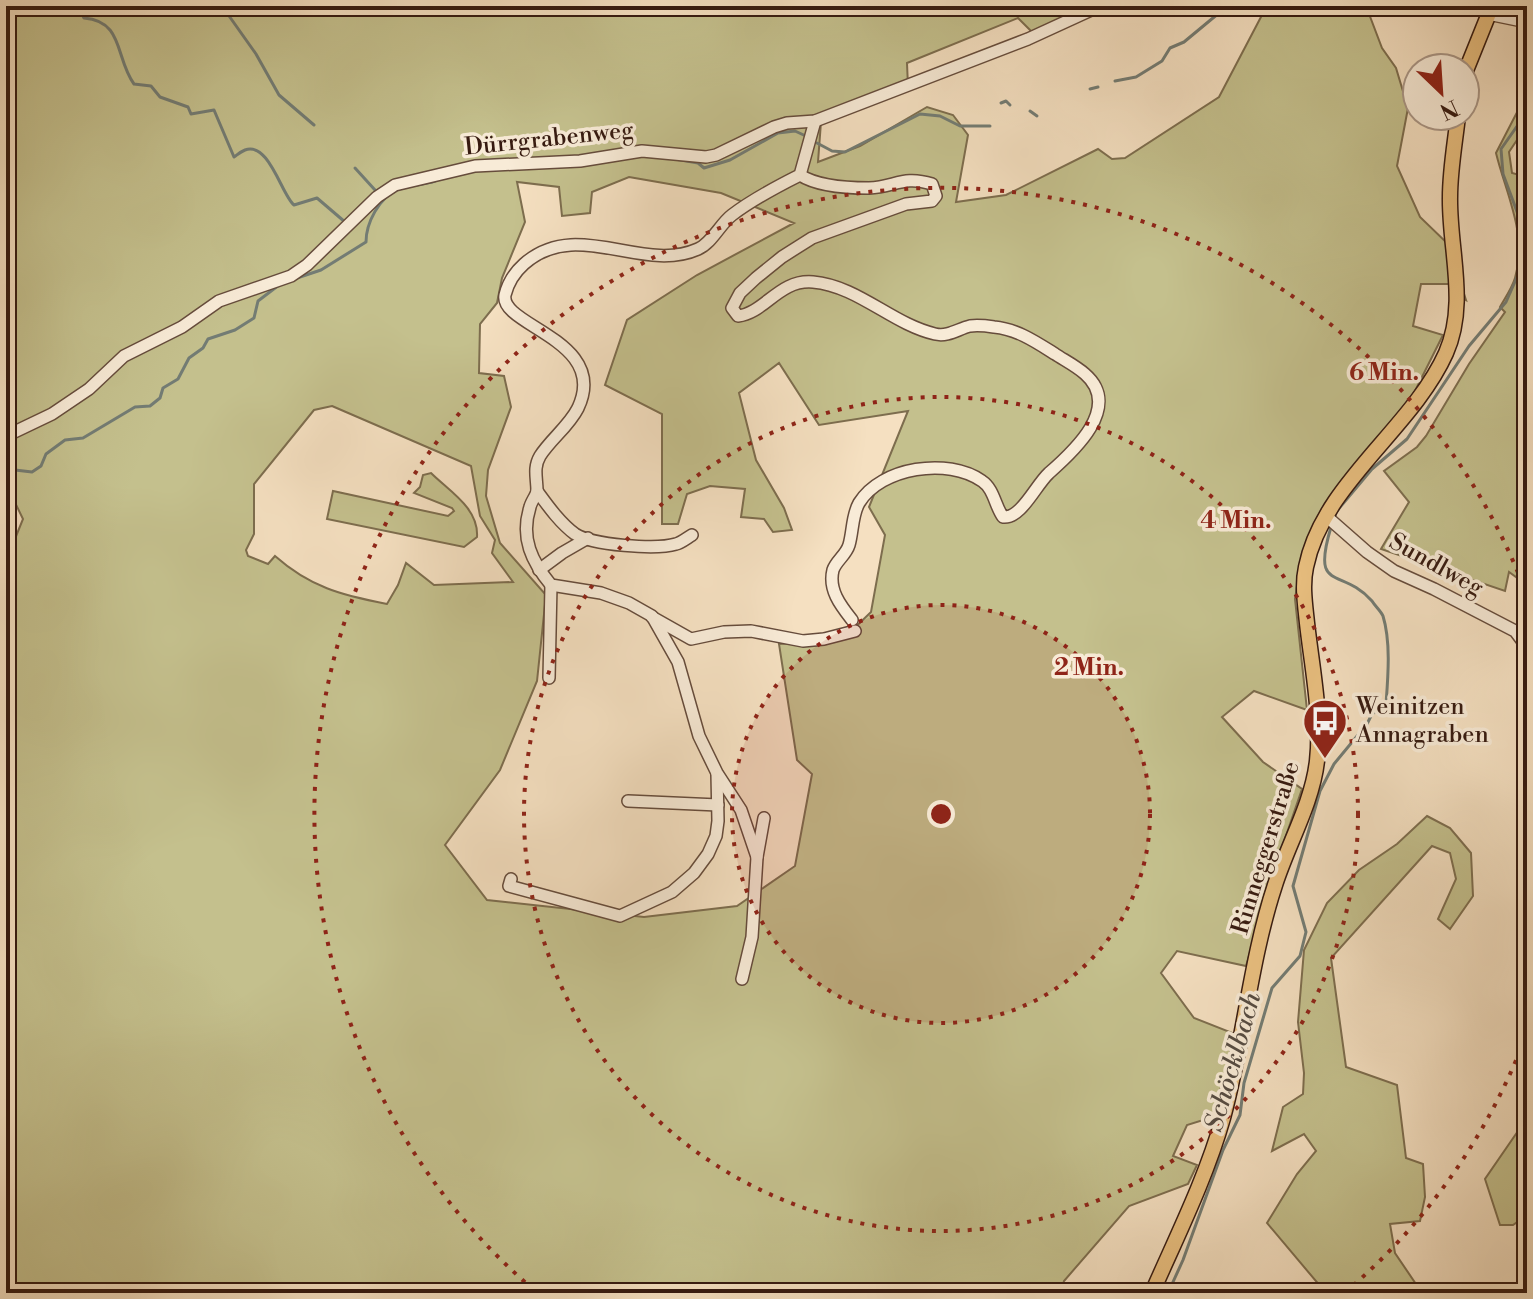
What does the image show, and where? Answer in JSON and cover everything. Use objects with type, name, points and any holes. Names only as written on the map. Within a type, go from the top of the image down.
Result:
[{"type":"main road","points":[[1473,52],[1490,10]]},
{"type":"main road","name":"Rinneggerstraße","points":[[1152,1293],[1223,1118],[1254,964],[1275,885],[1312,787],[1318,732],[1304,589],[1309,554],[1326,516],[1421,393],[1447,350],[1457,300],[1450,196],[1456,132]]},
{"type":"street","name":"Dürrgrabenweg","points":[[6,436],[52,414],[89,389],[124,356],[182,327],[219,301],[281,281],[300,270],[370,203],[395,185],[475,166],[580,161],[642,151],[706,157],[716,155],[774,127],[815,121],[1028,39],[1100,6]]},
{"type":"street","points":[[1236,6],[1250,6]]},
{"type":"street","points":[[1490,10],[1527,22]]},
{"type":"street","points":[[549,678],[551,585],[539,570],[528,545],[526,527],[537,491],[535,475],[538,460],[576,412],[584,382],[580,366],[561,346],[505,304],[509,283],[518,268],[539,251],[557,246],[584,245],[674,257],[701,248],[729,217],[766,192],[800,175],[815,121]]},
{"type":"street","points":[[551,585],[601,593],[629,603],[691,639],[724,632],[751,631],[803,641],[824,639],[854,626],[833,593],[833,569],[846,553],[857,506],[869,490],[913,469],[936,468],[983,481],[998,510],[1003,517],[1009,518],[1018,514],[1041,481],[1091,430],[1098,408],[1096,390],[1087,375],[1049,350],[1008,329],[971,326],[937,335],[846,292],[813,282],[784,288],[751,312],[738,316],[732,308],[740,293],[782,257],[812,238],[906,204],[932,201],[936,196],[932,184],[915,179],[871,188],[811,182],[800,175]]},
{"type":"street","points":[[537,491],[577,535],[607,545],[677,544],[692,535]]},
{"type":"street","name":"Sundlweg","points":[[1326,516],[1382,564],[1515,631],[1527,647]]},
{"type":"street","points":[[539,570],[588,538]]},
{"type":"street","points":[[652,616],[678,662],[699,736],[717,773],[741,810],[757,857]]},
{"type":"street","points":[[1527,729],[1524,737],[1527,742]]},
{"type":"street","points":[[511,879],[509,886],[620,916],[672,892],[694,873],[716,836],[717,773]]},
{"type":"street","points":[[628,801],[718,805]]},
{"type":"street","points":[[742,979],[752,937],[757,857],[764,818]]},
{"type":"shaded area","points":[[6,6],[1093,6],[1036,36],[1018,18],[907,63],[908,87],[821,122],[818,162],[860,146],[927,107],[953,115],[968,135],[956,202],[1006,195],[1098,149],[1112,159],[1125,158],[1219,97],[1262,15],[1255,10],[1266,6],[1366,6],[1382,48],[1396,68],[1401,85],[1401,132],[1403,132],[1397,166],[1420,217],[1448,244],[1466,300],[1454,293],[1449,284],[1421,284],[1413,326],[1443,335],[1413,395],[1322,512],[1302,554],[1295,599],[1307,710],[1254,691],[1222,717],[1263,762],[1302,789],[1246,966],[1177,951],[1161,973],[1194,1018],[1235,1034],[1213,1117],[1187,1125],[1173,1156],[1197,1165],[1188,1184],[1129,1206],[1064,1281],[1061,1293],[6,1293],[6,561],[23,519],[6,484]],"holes":[[[629,177],[721,193],[794,223],[697,275],[627,320],[605,385],[662,414],[662,524],[678,524],[687,494],[710,486],[745,489],[741,517],[764,519],[773,532],[792,530],[784,508],[756,460],[739,393],[779,363],[819,425],[908,411],[869,507],[885,535],[871,612],[842,640],[779,644],[797,760],[812,774],[795,866],[737,906],[644,917],[487,900],[445,845],[500,770],[537,681],[546,595],[500,543],[486,496],[488,470],[511,407],[504,376],[479,373],[480,324],[497,303],[502,278],[525,222],[517,182],[559,187],[562,216],[590,213],[592,192]],[[332,406],[471,466],[480,516],[495,540],[492,553],[513,582],[434,585],[406,563],[387,604],[327,588],[301,575],[275,556],[268,564],[248,556],[246,550],[254,534],[254,484],[314,410]]]},
{"type":"shaded area","points":[[1527,93],[1527,125],[1509,152],[1512,173],[1527,177],[1527,571],[1516,577],[1509,572],[1505,591],[1381,549],[1409,502],[1384,471],[1417,447],[1426,436],[1469,364],[1505,312],[1500,307],[1515,278],[1519,246],[1514,215],[1496,153]]},
{"type":"shaded area","points":[[431,473],[462,501],[473,517],[477,537],[464,547],[327,519],[333,491],[448,516],[454,511],[452,508],[414,493],[420,487],[423,475]]},
{"type":"shaded area","points":[[1427,816],[1450,828],[1471,853],[1473,896],[1450,929],[1438,919],[1456,879],[1450,853],[1432,846],[1331,958],[1346,1067],[1397,1085],[1406,1158],[1423,1164],[1425,1197],[1420,1221],[1390,1224],[1395,1253],[1422,1293],[1326,1293],[1267,1223],[1297,1174],[1316,1151],[1304,1134],[1272,1151],[1283,1107],[1303,1094],[1304,1073],[1298,1022],[1304,950],[1327,903],[1359,870],[1397,844]]},
{"type":"shaded area","points":[[1518,1131],[1527,1132],[1527,1215],[1513,1225],[1500,1225],[1485,1179]]},
{"type":"waterway","points":[[78,6],[84,18],[97,21],[112,33],[134,84],[151,86],[160,97],[188,107],[191,114],[214,110],[234,157],[245,150],[254,149],[268,161],[294,205],[317,198],[345,222]]},
{"type":"waterway","points":[[222,6],[256,54],[279,95],[314,125]]},
{"type":"waterway","points":[[1115,81],[1136,77],[1162,61],[1170,48],[1184,42],[1225,8]]},
{"type":"waterway","points":[[1090,89],[1098,87]]},
{"type":"waterway","points":[[1001,103],[1006,101],[1010,105]]},
{"type":"waterway","points":[[1030,111],[1037,116]]},
{"type":"waterway","name":"Schöcklbach","points":[[1334,520],[1336,512],[1372,469],[1407,439],[1469,346],[1506,302],[1521,268],[1525,245],[1519,217],[1503,174],[1501,149],[1527,112]]},
{"type":"waterway","points":[[817,143],[832,151],[845,152],[920,114],[940,116],[960,126],[990,126]]},
{"type":"waterway","points":[[675,159],[698,163],[704,168],[730,160],[778,133],[795,131],[808,137]]},
{"type":"waterway","points":[[355,168],[375,190]]},
{"type":"waterway","points":[[297,278],[321,270],[366,242],[375,212],[390,194],[401,188],[435,181]]},
{"type":"waterway","points":[[6,476],[15,470],[32,472],[41,466],[46,454],[65,440],[83,438],[135,407],[150,406],[160,398],[163,388],[178,379],[189,358],[203,348],[208,339],[235,330],[254,318],[258,301],[279,285]]},
{"type":"waterway","name":"Schöcklbach","points":[[1168,1293],[1223,1150],[1240,1115],[1244,1083],[1272,988],[1300,956],[1306,932],[1293,886],[1320,791],[1334,764],[1372,714],[1386,704],[1388,648],[1383,616],[1361,591],[1327,571],[1326,548],[1331,527]]},
{"type":"place","name":"Weinitzen Annagraben","points":[[1325,760]]}]
